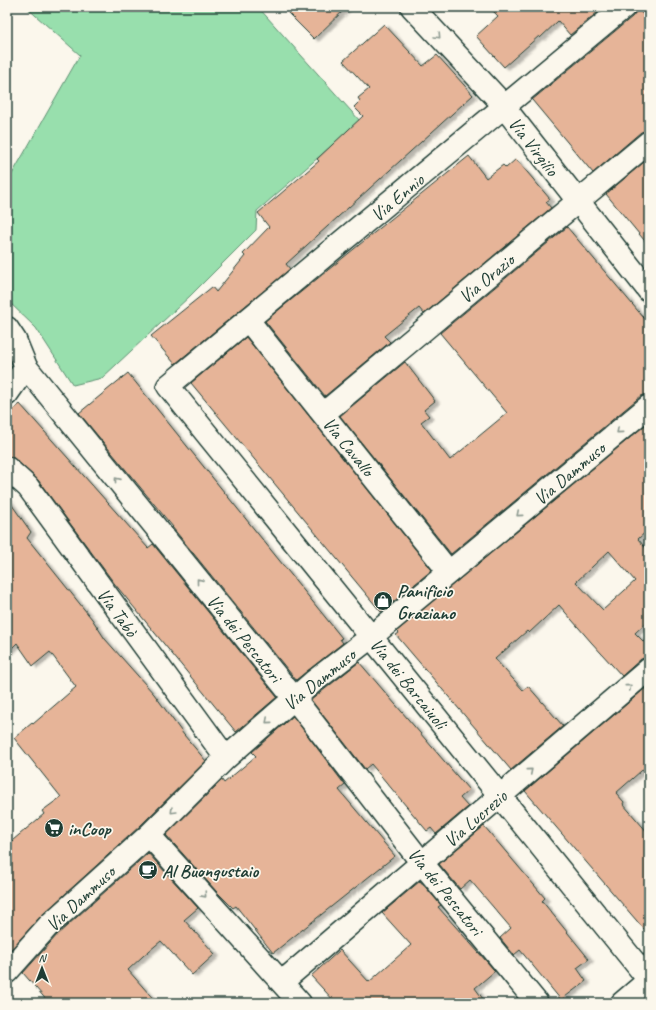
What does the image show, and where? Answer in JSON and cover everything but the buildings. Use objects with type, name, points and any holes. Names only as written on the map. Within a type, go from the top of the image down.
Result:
[{"type":"street","name":"Via Virgilio","points":[[412,7],[504,108],[649,291]]},
{"type":"street","name":"Via Ennio","points":[[168,386],[624,7]]},
{"type":"street","name":"Via Orazio","points":[[323,414],[649,142]]},
{"type":"street","name":"Via Cavallo","points":[[248,320],[450,572]]},
{"type":"street","name":"Via dei Pescatori","points":[[7,328],[15,340],[26,367],[294,698],[422,863],[537,1003]]},
{"type":"street","points":[[7,394],[26,367]]},
{"type":"street","name":"Via dei Barcaiuoli","points":[[168,386],[649,980]]},
{"type":"street","name":"Via Dammuso","points":[[7,972],[49,925],[149,835],[226,758],[294,698],[371,637],[649,406]]},
{"type":"street","name":"Via Tabò","points":[[7,468],[28,487],[226,758]]},
{"type":"street","name":"Via Lucrezio","points":[[282,982],[649,669]]},
{"type":"street","points":[[149,835],[300,1003]]},
{"type":"street","points":[[622,1003],[649,980]]},
{"type":"green space","points":[[26,7],[258,7],[360,121],[257,211],[256,230],[190,296],[102,378],[73,385],[36,328],[7,300],[7,183],[80,55]]},
{"type":"place","name":"Panificio Graziano","points":[[383,601]]},
{"type":"place","name":"inCoop","points":[[54,828]]},
{"type":"place","name":"Al Buongustaio","points":[[148,870]]}]
